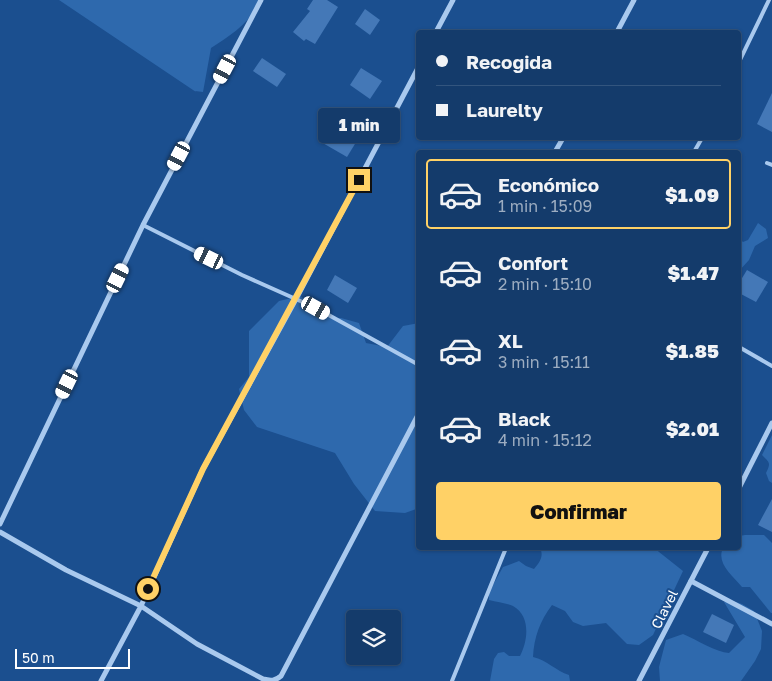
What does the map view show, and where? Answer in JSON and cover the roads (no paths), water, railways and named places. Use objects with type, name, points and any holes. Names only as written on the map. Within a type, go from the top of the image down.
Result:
[{"type":"street","points":[[0,524],[143,225],[261,0]]},
{"type":"street","points":[[437,30],[453,0]]},
{"type":"street","points":[[619,30],[634,0]]},
{"type":"street","points":[[101,681],[141,606],[203,469],[296,299],[416,72]]},
{"type":"street","points":[[0,532],[66,570],[141,606],[205,648],[262,679],[277,680],[282,676],[416,419]]},
{"type":"street","points":[[741,484],[772,423]]},
{"type":"street","name":"Clavel","points":[[639,681],[707,550]]},
{"type":"street","points":[[691,581],[772,624]]},
{"type":"lane","points":[[741,58],[769,0]]},
{"type":"lane","points":[[767,162],[772,165]]},
{"type":"lane","points":[[143,225],[242,275],[316,308],[416,363]]},
{"type":"lane","points":[[741,348],[772,366]]},
{"type":"lane","points":[[452,681],[505,550]]}]
